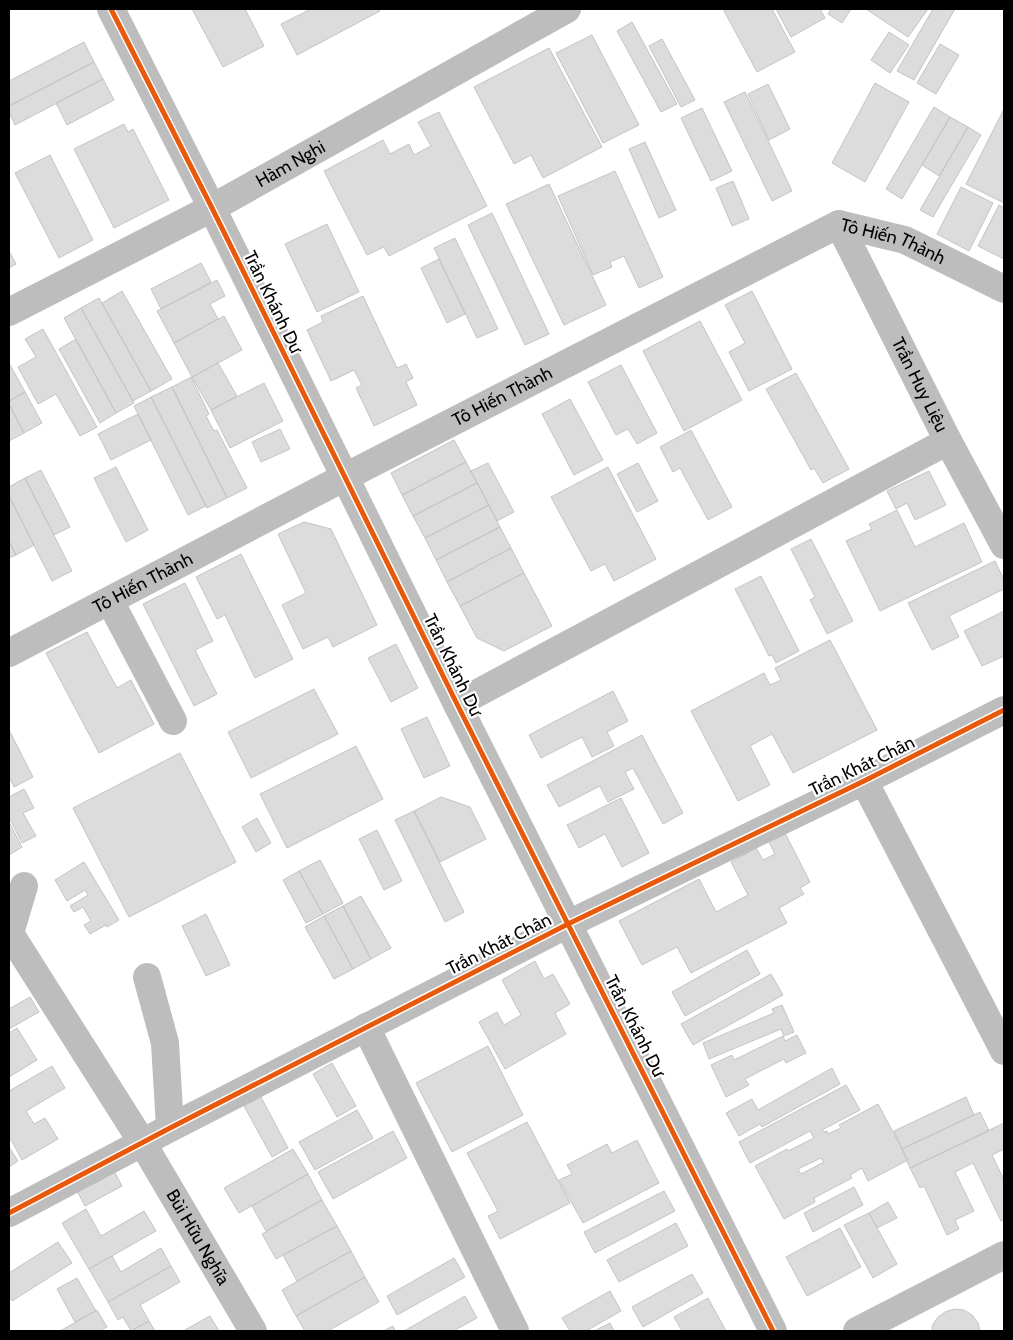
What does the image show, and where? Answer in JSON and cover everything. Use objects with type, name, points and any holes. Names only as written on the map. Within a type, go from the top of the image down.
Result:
[{"type":"street","name":"Trần Khánh Dư","points":[[110,9],[212,208],[457,704],[773,1331]]},
{"type":"street","name":"Hàm Nghi","points":[[9,312],[212,208],[566,9]]},
{"type":"street","name":"Tô Hiến Thành","points":[[9,654],[345,477],[839,224],[905,240],[1004,289]]},
{"type":"street","name":"Trần Huy Liệu","points":[[839,224],[948,441],[1004,545]]},
{"type":"street","points":[[457,704],[948,441]]},
{"type":"street","points":[[110,601],[172,721]]},
{"type":"street","name":"Trần Khát Chân","points":[[9,1213],[142,1142],[568,924],[864,781],[1004,710]]},
{"type":"street","points":[[864,781],[1004,1051]]},
{"type":"street","points":[[9,932],[24,886]]},
{"type":"street","name":"Bùi Hữu Nghĩa","points":[[9,932],[142,1142],[253,1331]]},
{"type":"street","points":[[147,977],[165,1043],[170,1128]]},
{"type":"street","points":[[366,1027],[515,1331]]},
{"type":"street","points":[[857,1331],[1004,1254]]},
{"type":"building","points":[[192,9],[245,9],[264,46],[223,67]]},
{"type":"building","points":[[311,9],[379,9],[380,11],[297,55],[281,24]]},
{"type":"building","points":[[723,9],[772,9],[795,52],[757,72]]},
{"type":"building","points":[[776,9],[820,9],[825,18],[791,37]]},
{"type":"building","points":[[831,9],[851,9],[842,23],[828,14]]},
{"type":"building","points":[[866,9],[928,9],[908,37]]},
{"type":"building","points":[[933,9],[955,9],[914,80],[897,71]]},
{"type":"building","points":[[632,22],[677,104],[661,112],[617,31]]},
{"type":"building","points":[[889,32],[909,45],[890,73],[871,60]]},
{"type":"building","points":[[592,35],[639,125],[603,143],[556,53]]},
{"type":"building","points":[[662,39],[695,100],[681,107],[649,46]]},
{"type":"building","points":[[84,42],[94,62],[9,106],[9,81]]},
{"type":"building","points":[[940,44],[959,55],[936,94],[917,83]]},
{"type":"building","points":[[549,48],[602,147],[543,178],[531,155],[514,164],[474,87]]},
{"type":"building","points":[[94,62],[103,79],[15,125],[9,112],[9,106]]},
{"type":"building","points":[[103,79],[114,100],[67,125],[56,103]]},
{"type":"building","points":[[875,83],[909,102],[865,182],[832,163]]},
{"type":"building","points":[[768,84],[790,129],[769,140],[748,94]]},
{"type":"building","points":[[745,92],[792,191],[772,201],[724,102]]},
{"type":"building","points":[[934,107],[950,117],[902,199],[886,189]]},
{"type":"building","points":[[702,108],[732,171],[711,181],[681,118]]},
{"type":"building","points":[[1004,109],[1004,203],[966,184]]},
{"type":"building","points":[[439,112],[487,206],[389,256],[384,247],[367,255],[324,171],[383,140],[390,154],[409,144],[414,155],[431,146],[418,122]]},
{"type":"building","points":[[950,117],[968,127],[939,176],[922,165]]},
{"type":"building","points":[[124,124],[128,132],[133,129],[169,200],[114,228],[74,149]]},
{"type":"building","points":[[968,127],[981,135],[933,217],[920,210]]},
{"type":"building","points":[[645,142],[676,210],[659,218],[629,149]]},
{"type":"building","points":[[50,155],[93,240],[59,258],[15,173]]},
{"type":"building","points":[[615,171],[663,277],[639,288],[624,256],[610,262],[612,267],[593,275],[558,196]]},
{"type":"building","points":[[733,181],[749,219],[732,226],[716,188]]},
{"type":"building","points":[[549,184],[606,305],[564,325],[506,204]]},
{"type":"building","points":[[961,187],[993,203],[969,251],[937,234]]},
{"type":"building","points":[[999,205],[1004,208],[1004,259],[978,246]]},
{"type":"building","points":[[492,213],[549,334],[525,345],[468,225]]},
{"type":"building","points":[[327,224],[359,292],[317,312],[285,244]]},
{"type":"building","points":[[455,238],[498,329],[477,338],[434,248]]},
{"type":"building","points":[[9,251],[16,264],[9,268]]},
{"type":"building","points":[[439,259],[465,314],[447,323],[421,268]]},
{"type":"building","points":[[201,263],[211,282],[161,309],[151,289]]},
{"type":"building","points":[[217,280],[225,296],[210,304],[218,319],[174,343],[157,311]]},
{"type":"building","points":[[122,291],[172,379],[151,391],[102,303]]},
{"type":"building","points":[[752,291],[792,369],[749,391],[729,352],[745,343],[725,305]]},
{"type":"building","points":[[363,296],[397,368],[406,364],[413,378],[406,382],[417,405],[374,426],[356,388],[362,385],[354,370],[331,381],[307,330],[323,322],[321,316]]},
{"type":"building","points":[[99,298],[151,391],[133,401],[81,308]]},
{"type":"building","points":[[81,308],[134,403],[116,413],[64,318]]},
{"type":"building","points":[[224,316],[242,350],[192,377],[174,343]]},
{"type":"building","points":[[700,321],[742,400],[684,431],[643,351]]},
{"type":"building","points":[[43,329],[97,427],[80,436],[56,394],[38,404],[18,367],[36,357],[25,339]]},
{"type":"building","points":[[76,339],[116,413],[100,423],[59,349]]},
{"type":"building","points":[[9,363],[25,392],[9,401]]},
{"type":"building","points":[[218,363],[237,396],[211,410],[192,377]]},
{"type":"building","points":[[621,365],[657,433],[637,444],[628,429],[616,435],[588,382]]},
{"type":"building","points":[[796,373],[849,469],[823,483],[814,468],[811,470],[766,389]]},
{"type":"building","points":[[191,377],[209,414],[206,416],[214,431],[217,430],[247,488],[227,498],[172,387]]},
{"type":"building","points":[[264,383],[283,421],[230,448],[211,410]]},
{"type":"building","points":[[172,387],[227,498],[207,508],[151,397]]},
{"type":"building","points":[[25,392],[42,423],[24,433],[9,401]]},
{"type":"building","points":[[151,397],[206,506],[188,515],[134,406]]},
{"type":"building","points":[[570,399],[603,460],[574,475],[542,414]]},
{"type":"building","points":[[9,404],[24,433],[9,441]]},
{"type":"building","points":[[138,414],[151,440],[111,460],[98,434]]},
{"type":"building","points":[[280,429],[290,449],[261,462],[252,442]]},
{"type":"building","points":[[691,430],[732,507],[708,520],[680,468],[673,472],[660,447]]},
{"type":"building","points":[[454,440],[466,462],[402,495],[391,473]]},
{"type":"building","points":[[466,462],[477,483],[413,516],[402,495]]},
{"type":"building","points":[[488,463],[514,512],[497,521],[471,471]]},
{"type":"building","points":[[638,463],[658,501],[637,512],[617,474]]},
{"type":"building","points":[[116,467],[148,530],[126,542],[94,478]]},
{"type":"building","points":[[608,467],[656,559],[614,581],[605,564],[591,571],[551,497]]},
{"type":"building","points":[[41,470],[70,527],[54,535],[25,478]]},
{"type":"building","points":[[929,471],[946,505],[915,520],[907,503],[896,509],[887,491]]},
{"type":"building","points":[[25,478],[72,571],[52,581],[9,496],[9,487]]},
{"type":"building","points":[[477,483],[489,505],[425,538],[413,516]]},
{"type":"building","points":[[9,496],[34,545],[16,555],[9,541]]},
{"type":"building","points":[[489,505],[500,527],[436,560],[425,538]]},
{"type":"building","points":[[897,510],[915,547],[964,523],[982,562],[880,611],[846,541],[872,529],[869,524]]},
{"type":"building","points":[[304,522],[331,529],[377,625],[333,647],[328,637],[303,649],[282,605],[306,593],[278,534]]},
{"type":"building","points":[[500,527],[511,548],[447,582],[436,560]]},
{"type":"building","points":[[811,539],[853,621],[827,634],[810,600],[815,597],[791,549]]},
{"type":"building","points":[[9,541],[16,555],[9,558]]},
{"type":"building","points":[[511,548],[524,573],[460,606],[447,582]]},
{"type":"building","points":[[241,554],[293,659],[255,678],[225,615],[217,619],[196,577]]},
{"type":"building","points":[[995,561],[1004,580],[1004,589],[949,616],[959,637],[932,650],[908,603]]},
{"type":"building","points":[[524,573],[552,626],[504,651],[477,638],[460,606]]},
{"type":"building","points":[[761,576],[799,651],[776,663],[772,655],[769,656],[735,589]]},
{"type":"building","points":[[185,583],[213,641],[195,650],[217,694],[194,706],[143,604]]},
{"type":"building","points":[[1004,611],[1004,656],[982,666],[964,631]]},
{"type":"building","points":[[87,632],[117,688],[131,680],[154,724],[99,753],[46,653]]},
{"type":"building","points":[[830,640],[877,730],[793,773],[772,734],[750,746],[770,785],[738,801],[691,711],[764,673],[770,685],[781,680],[775,668]]},
{"type":"building","points":[[396,644],[418,688],[391,702],[368,658]]},
{"type":"building","points":[[314,689],[338,734],[251,778],[228,732]]},
{"type":"building","points":[[613,691],[628,721],[607,732],[614,746],[592,757],[582,737],[541,758],[529,735]]},
{"type":"building","points":[[427,717],[450,766],[424,778],[401,729]]},
{"type":"building","points":[[9,730],[33,777],[14,787],[9,776]]},
{"type":"building","points":[[642,735],[683,813],[663,824],[633,768],[625,772],[634,789],[608,802],[600,786],[559,807],[547,785]]},
{"type":"building","points":[[356,746],[383,799],[287,848],[260,794]]},
{"type":"building","points":[[180,753],[236,862],[129,917],[73,808]]},
{"type":"building","points":[[24,789],[34,808],[23,813],[36,836],[22,843],[9,817],[9,797]]},
{"type":"building","points":[[441,797],[470,807],[486,839],[440,862],[414,811]]},
{"type":"building","points":[[621,798],[649,853],[622,867],[605,834],[579,848],[567,825]]},
{"type":"building","points":[[414,811],[464,912],[445,922],[395,820]]},
{"type":"building","points":[[257,818],[271,843],[256,852],[242,827]]},
{"type":"building","points":[[9,822],[22,847],[9,855]]},
{"type":"building","points":[[377,830],[402,881],[384,890],[359,839]]},
{"type":"building","points":[[785,833],[810,882],[800,888],[804,894],[779,908],[787,923],[691,973],[677,947],[642,965],[619,921],[699,879],[716,912],[748,895],[731,862],[756,848],[763,860],[775,854],[769,842]]},
{"type":"building","points":[[320,860],[343,903],[323,914],[299,871]]},
{"type":"building","points":[[84,862],[119,920],[90,934],[84,925],[91,921],[83,907],[74,912],[70,906],[88,895],[85,890],[67,901],[55,880]]},
{"type":"building","points":[[299,871],[323,914],[306,923],[283,880]]},
{"type":"building","points":[[361,896],[391,948],[371,959],[343,906]]},
{"type":"building","points":[[343,906],[371,959],[353,969],[324,916]]},
{"type":"building","points":[[206,914],[230,965],[206,976],[182,926]]},
{"type":"building","points":[[324,916],[353,969],[334,979],[305,927]]},
{"type":"building","points":[[747,950],[760,974],[685,1016],[672,992]]},
{"type":"building","points":[[535,961],[544,979],[553,974],[570,1004],[555,1013],[566,1034],[505,1069],[479,1022],[497,1012],[504,1025],[521,1015],[502,980]]},
{"type":"building","points":[[771,974],[783,995],[693,1045],[681,1024]]},
{"type":"building","points":[[30,997],[39,1012],[9,1029],[9,1009]]},
{"type":"building","points":[[782,1005],[794,1032],[784,1036],[781,1029],[709,1059],[703,1043],[774,1013],[772,1009]]},
{"type":"building","points":[[17,1028],[37,1060],[9,1077],[9,1033]]},
{"type":"building","points":[[797,1035],[806,1053],[786,1063],[784,1059],[745,1079],[749,1085],[726,1097],[711,1065],[732,1055],[734,1060],[783,1036],[785,1041]]},
{"type":"building","points":[[488,1046],[523,1115],[452,1152],[416,1083]]},
{"type":"building","points":[[332,1063],[356,1106],[337,1117],[313,1074]]},
{"type":"building","points":[[52,1066],[65,1088],[26,1111],[34,1124],[45,1118],[58,1139],[22,1160],[9,1136],[9,1091]]},
{"type":"building","points":[[832,1068],[840,1084],[762,1127],[760,1124],[739,1136],[726,1113],[752,1099],[758,1110]]},
{"type":"building","points":[[846,1085],[860,1110],[822,1130],[824,1132],[827,1131],[828,1134],[841,1128],[839,1125],[878,1104],[908,1160],[868,1181],[862,1168],[850,1175],[852,1178],[814,1198],[815,1202],[784,1219],[755,1166],[787,1149],[788,1151],[814,1138],[810,1131],[750,1163],[739,1142]],"holes":[[[821,1158],[824,1162],[801,1174],[798,1169]]]},
{"type":"building","points":[[261,1097],[288,1148],[272,1157],[244,1106]]},
{"type":"building","points":[[966,1097],[974,1115],[902,1149],[894,1131]]},
{"type":"building","points":[[357,1110],[373,1138],[315,1170],[299,1142]]},
{"type":"building","points":[[980,1112],[989,1131],[910,1168],[902,1149]]},
{"type":"building","points":[[527,1122],[570,1203],[500,1239],[488,1216],[498,1211],[467,1153]]},
{"type":"building","points":[[1004,1123],[1004,1149],[992,1155],[1004,1180],[1004,1219],[1001,1221],[973,1163],[955,1172],[974,1211],[955,1220],[959,1229],[947,1235],[924,1186],[920,1188],[910,1168]]},
{"type":"building","points":[[393,1131],[407,1158],[333,1199],[318,1172]]},
{"type":"building","points":[[637,1140],[659,1183],[583,1223],[559,1180],[572,1174],[567,1165],[607,1144],[612,1153]]},
{"type":"building","points":[[9,1147],[18,1161],[9,1167]]},
{"type":"building","points":[[293,1149],[308,1174],[239,1213],[224,1188]]},
{"type":"building","points":[[113,1169],[122,1186],[85,1206],[76,1189]]},
{"type":"building","points":[[308,1174],[322,1200],[266,1231],[252,1206]]},
{"type":"building","points":[[854,1187],[863,1205],[813,1232],[804,1213]]},
{"type":"building","points":[[664,1191],[675,1211],[595,1253],[584,1232]]},
{"type":"building","points":[[322,1200],[337,1226],[276,1259],[262,1234]]},
{"type":"building","points":[[888,1202],[897,1218],[877,1228],[869,1213]]},
{"type":"building","points":[[86,1209],[101,1236],[144,1211],[156,1231],[89,1269],[62,1223]]},
{"type":"building","points":[[869,1213],[897,1264],[873,1278],[844,1225]]},
{"type":"building","points":[[676,1223],[688,1246],[619,1282],[607,1260]]},
{"type":"building","points":[[337,1226],[351,1251],[297,1281],[283,1255]]},
{"type":"building","points":[[840,1228],[861,1267],[807,1296],[786,1257]]},
{"type":"building","points":[[58,1242],[72,1263],[12,1301],[9,1296],[9,1273]]},
{"type":"building","points":[[161,1248],[171,1266],[108,1302],[89,1269],[112,1256],[121,1272]]},
{"type":"building","points":[[351,1251],[365,1277],[296,1316],[282,1290]]},
{"type":"building","points":[[454,1258],[465,1277],[397,1315],[387,1296]]},
{"type":"building","points":[[171,1266],[180,1282],[140,1305],[149,1321],[131,1331],[123,1317],[118,1320],[108,1302]]},
{"type":"building","points":[[692,1274],[703,1293],[643,1327],[632,1307]]},
{"type":"building","points":[[365,1277],[379,1302],[328,1331],[305,1331],[296,1316]]},
{"type":"building","points":[[77,1278],[96,1311],[75,1322],[57,1289]]},
{"type":"building","points":[[610,1291],[621,1311],[586,1331],[570,1331],[562,1318]]},
{"type":"building","points":[[465,1296],[477,1318],[453,1331],[404,1331]]},
{"type":"building","points":[[708,1298],[726,1331],[682,1331],[674,1317]]},
{"type":"building","points":[[954,1309],[964,1310],[972,1315],[978,1323],[980,1331],[932,1331],[932,1326],[938,1317]]},
{"type":"building","points":[[97,1310],[107,1327],[99,1331],[60,1331]]},
{"type":"building","points":[[210,1316],[219,1331],[183,1331]]},
{"type":"building","points":[[149,1321],[155,1331],[131,1331]]},
{"type":"building","points":[[610,1323],[614,1331],[594,1331]]},
{"type":"building","points":[[393,1326],[395,1331],[383,1331]]},
{"type":"cycle path","points":[[111,9],[212,208],[457,704],[773,1331]]},
{"type":"cycle path","points":[[9,1213],[170,1128],[568,924],[864,781],[1004,710]]}]
